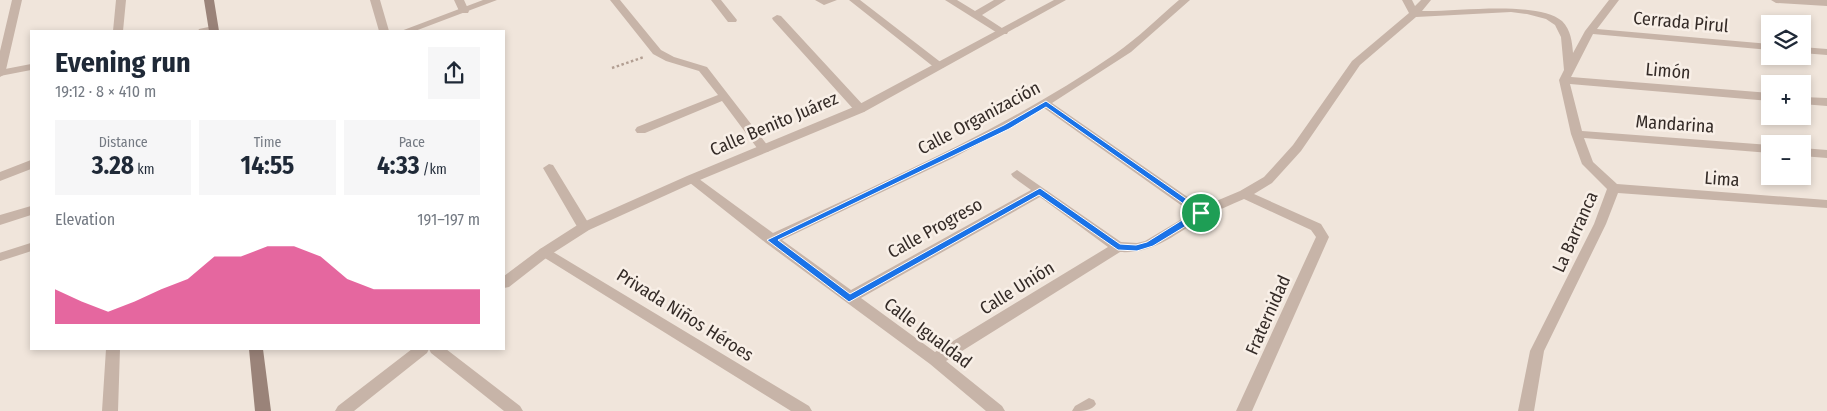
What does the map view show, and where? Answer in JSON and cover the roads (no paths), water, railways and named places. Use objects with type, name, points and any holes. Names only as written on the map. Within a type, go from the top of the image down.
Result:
[{"type":"main road","points":[[210,0],[210,30]]},
{"type":"main road","points":[[256,350],[263,411]]},
{"type":"street","points":[[17,0],[0,73],[30,67]]},
{"type":"street","points":[[118,30],[121,0]]},
{"type":"street","points":[[375,0],[384,30]]},
{"type":"street","points":[[459,0],[464,11]]},
{"type":"street","points":[[409,30],[492,0]]},
{"type":"street","points":[[616,0],[657,52],[670,59],[703,69],[764,148]]},
{"type":"street","points":[[716,0],[732,20]]},
{"type":"street","points":[[820,0],[824,2],[832,0]]},
{"type":"street","points":[[854,0],[938,66]]},
{"type":"street","points":[[950,0],[1003,32]]},
{"type":"street","points":[[974,15],[1001,0]]},
{"type":"street","name":"Calle Benito Juárez","points":[[505,282],[545,252],[584,227],[691,179],[860,109],[1059,0]]},
{"type":"street","name":"Calle Organización","points":[[771,240],[1006,127],[1046,104],[1120,55],[1185,0]]},
{"type":"street","points":[[1407,0],[1414,14]]},
{"type":"street","points":[[1017,174],[1118,247],[1137,248],[1150,244],[1201,213],[1244,194],[1268,180],[1297,148],[1356,63],[1414,14],[1426,0]]},
{"type":"street","points":[[1566,75],[1590,31],[1614,0]]},
{"type":"street","points":[[1776,0],[1827,3]]},
{"type":"street","name":"La Barranca","points":[[1414,14],[1432,16],[1474,7],[1516,6],[1537,11],[1556,20],[1564,30],[1566,75],[1576,134],[1588,164],[1614,188],[1600,224],[1538,351],[1526,411]]},
{"type":"street","points":[[777,18],[860,109]]},
{"type":"street","name":"Cerrada Pirul","points":[[1590,31],[1761,46]]},
{"type":"street","points":[[1811,51],[1827,52]]},
{"type":"street","name":"Limón","points":[[1566,75],[1761,96]]},
{"type":"street","points":[[641,130],[725,96]]},
{"type":"street","points":[[1811,101],[1827,102]]},
{"type":"street","points":[[1046,104],[1201,213]]},
{"type":"street","name":"Mandarina","points":[[1576,134],[1761,148]]},
{"type":"street","points":[[1811,153],[1827,154]]},
{"type":"street","points":[[0,177],[30,164]]},
{"type":"street","points":[[549,168],[584,227]]},
{"type":"street","name":"Calle Igualdad","points":[[691,179],[935,360],[997,411]]},
{"type":"street","name":"Lima","points":[[1614,188],[1827,204]]},
{"type":"street","name":"Calle Progreso","points":[[849,298],[1040,191]]},
{"type":"street","name":"Fraternidad","points":[[1244,194],[1316,227],[1323,234],[1322,240],[1244,411]]},
{"type":"street","points":[[1,223],[30,210]]},
{"type":"street","name":"Calle Unión","points":[[935,360],[1118,247]]},
{"type":"street","name":"Privada Niños Héroes","points":[[545,252],[804,411]]},
{"type":"street","points":[[110,411],[113,350]]},
{"type":"street","points":[[342,411],[421,350]]},
{"type":"street","points":[[437,350],[515,411]]},
{"type":"lane","points":[[0,257],[30,246]]}]
